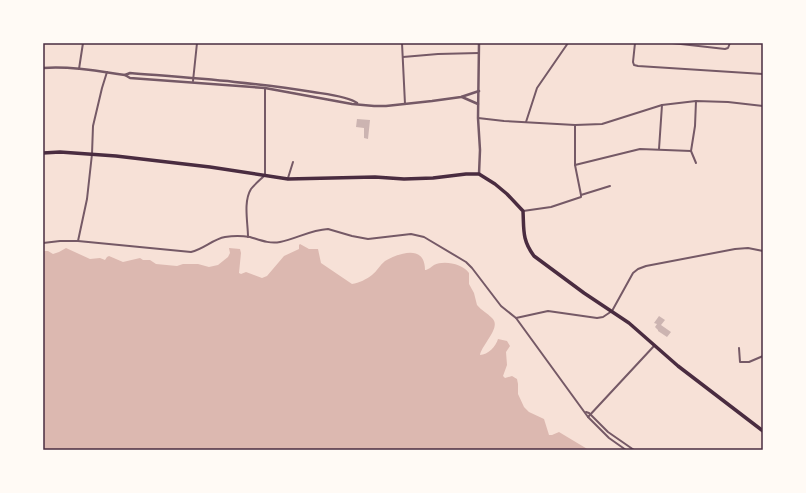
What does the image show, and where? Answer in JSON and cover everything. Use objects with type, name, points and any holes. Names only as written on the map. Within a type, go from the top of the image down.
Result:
[{"type":"highway","points":[[43,153],[92,154],[210,167],[288,180],[374,178],[404,179],[479,174],[507,194],[523,211],[523,232],[528,249],[534,256],[584,293],[629,323],[712,393],[763,431]]},
{"type":"street","points":[[79,69],[83,43]]},
{"type":"street","points":[[193,79],[197,43]]},
{"type":"street","points":[[402,43],[405,104]]},
{"type":"street","points":[[479,43],[479,174]]},
{"type":"street","points":[[526,122],[537,88],[568,43]]},
{"type":"street","points":[[635,43],[633,62],[634,65],[638,66],[763,74]]},
{"type":"street","points":[[672,43],[725,49],[728,48],[730,43]]},
{"type":"street","points":[[403,57],[479,53]]},
{"type":"street","points":[[43,68],[55,67],[106,72],[125,75],[130,78],[193,79],[265,86],[323,93],[350,99],[358,104]]},
{"type":"street","points":[[78,241],[87,198],[92,154],[93,126],[106,72]]},
{"type":"street","points":[[125,75],[130,73],[175,79]]},
{"type":"street","points":[[265,86],[352,104],[380,106],[461,97],[478,91]]},
{"type":"street","points":[[248,237],[247,203],[252,189],[265,175],[265,86]]},
{"type":"street","points":[[322,98],[323,93]]},
{"type":"street","points":[[461,97],[478,104]]},
{"type":"street","points":[[478,118],[575,125],[602,124],[662,105],[696,101],[728,102],[763,106]]},
{"type":"street","points":[[696,101],[695,126],[691,151],[696,164]]},
{"type":"street","points":[[659,149],[662,105]]},
{"type":"street","points":[[575,125],[576,165],[581,195]]},
{"type":"street","points":[[576,165],[640,149],[691,151]]},
{"type":"street","points":[[288,180],[293,162]]},
{"type":"street","points":[[523,211],[551,206],[610,186]]},
{"type":"street","points":[[43,243],[60,240],[78,241],[191,252],[198,250],[219,238],[248,237],[268,243],[280,242],[309,232],[328,229],[368,239],[403,234],[418,235],[466,262],[472,268],[501,306],[516,318],[586,412],[588,417],[598,428],[626,450]]},
{"type":"street","points":[[516,318],[548,311],[597,318],[603,317],[612,311],[633,273],[638,269],[646,266],[736,249],[748,248],[763,251]]},
{"type":"street","points":[[588,417],[654,345]]},
{"type":"street","points":[[739,348],[740,362],[749,362],[763,356]]},
{"type":"street","points":[[586,412],[612,435],[634,450]]},
{"type":"street","points":[[598,428],[601,425]]},
{"type":"shaded area","points":[[300,244],[309,249],[318,249],[321,263],[352,284],[360,282],[370,276],[385,261],[404,253],[421,256],[424,262],[425,270],[434,265],[443,263],[462,267],[469,273],[469,284],[474,293],[477,305],[492,318],[495,326],[480,355],[483,355],[491,350],[498,339],[507,341],[510,346],[506,352],[507,365],[503,376],[505,378],[512,376],[517,379],[518,394],[524,407],[529,412],[544,419],[549,435],[559,432],[589,450],[43,450],[43,251],[48,251],[53,254],[66,248],[90,259],[100,258],[105,260],[109,256],[123,262],[140,258],[143,260],[150,260],[156,264],[177,266],[183,264],[198,264],[209,267],[218,265],[228,257],[230,253],[229,248],[240,249],[239,273],[241,274],[246,272],[262,278],[267,276],[284,256],[299,249]]},
{"type":"building","points":[[357,119],[370,120],[368,139],[364,138],[364,128],[356,127]]},
{"type":"building","points":[[659,316],[665,320],[661,325],[671,332],[667,337],[655,327],[657,324],[654,323]]}]
